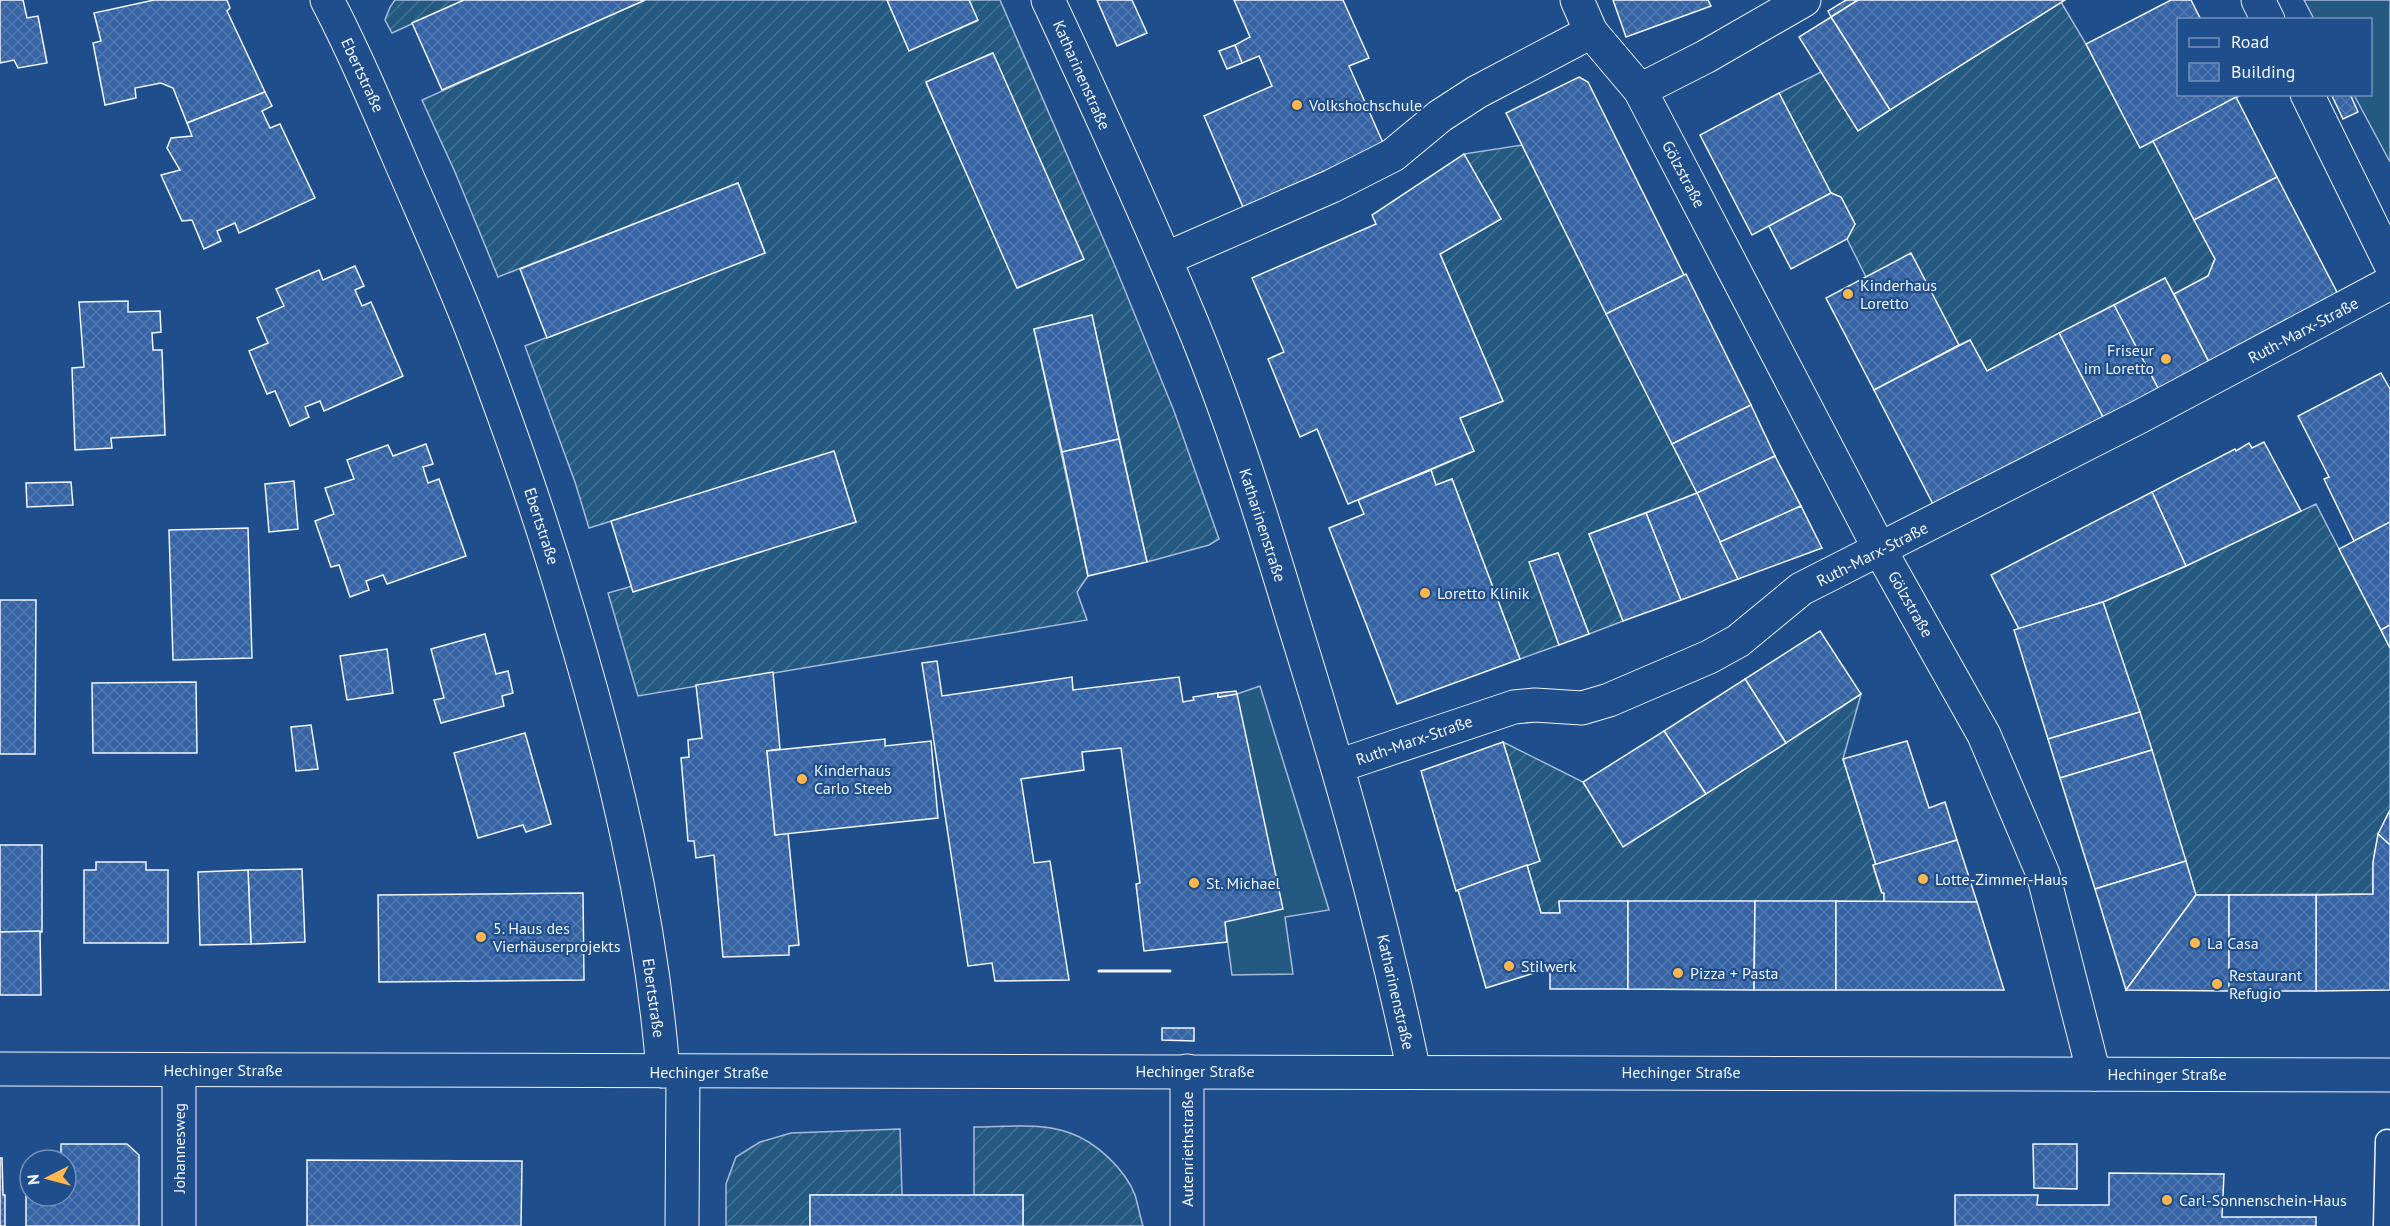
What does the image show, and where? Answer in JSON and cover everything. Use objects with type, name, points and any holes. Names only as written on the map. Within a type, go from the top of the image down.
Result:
[{"type":"street","name":"Katharinenstraße","points":[[1048,0],[1165,260],[1215,384],[1267,533],[1366,864],[1414,1072]]},
{"type":"street","name":"Gölzstraße","points":[[1577,0],[1591,32],[1640,90],[1880,550],[1984,735],[2043,874],[2094,1074]]},
{"type":"street","points":[[1640,90],[1705,57],[1804,0]]},
{"type":"street","points":[[2258,0],[2267,18]]},
{"type":"street","name":"Ebertstraße","points":[[335,2],[479,346],[528,484],[600,719],[618,790],[673,1072],[682,1226]]},
{"type":"street","points":[[1165,260],[1312,195],[1393,155],[1440,116],[1477,92],[1591,32]]},
{"type":"street","points":[[2308,96],[2390,263]]},
{"type":"street","name":"Ruth-Marx-Straße","points":[[1338,766],[1514,707],[1536,705],[1582,708],[1609,700],[1710,657],[1738,641],[1801,589],[2139,417],[2390,284]]},
{"type":"street","name":"Hechinger Straße","points":[[0,1069],[2390,1075]]},
{"type":"street","name":"Johannesweg","points":[[179,1070],[179,1226]]},
{"type":"street","name":"Autenriethstraße","points":[[1187,1071],[1187,1226]]},
{"type":"lane","points":[[2385,1226],[2387,1141]]},
{"type":"shaded area","points":[[395,0],[464,0],[392,33],[385,20]]},
{"type":"shaded area","points":[[645,0],[887,0],[909,50],[977,21],[969,0],[1000,0],[1115,266],[1174,411],[1219,539],[1209,545],[1147,562],[1092,316],[1034,329],[1088,576],[1077,592],[1087,620],[638,696],[608,593],[856,522],[834,452],[589,528],[575,482],[525,346],[765,252],[738,183],[498,277],[455,172],[422,100]],"holes":[[[992,53],[1083,259],[1018,288],[926,83]]]},
{"type":"shaded area","points":[[2304,0],[2390,0],[2390,162],[2355,96],[2372,96],[2372,18],[2313,18]]},
{"type":"shaded area","points":[[2061,2],[2086,44],[2140,147],[2153,141],[2215,259],[2208,276],[2174,294],[2165,278],[1987,371],[1970,340],[1959,345],[1866,277],[1847,239],[1855,224],[1841,197],[1831,193],[1779,93],[1821,72],[1858,130]]},
{"type":"shaded area","points":[[1522,145],[1697,493],[1589,534],[1623,621],[1589,634],[1558,553],[1530,562],[1559,645],[1520,659],[1452,479],[1436,485],[1431,470],[1474,451],[1460,418],[1503,401],[1440,254],[1501,219],[1464,154]]},
{"type":"shaded area","points":[[2316,504],[2390,648],[2390,810],[2375,850],[2373,894],[2196,895],[2103,602],[2186,566]]},
{"type":"shaded area","points":[[1260,686],[1329,910],[1285,917],[1293,974],[1232,975],[1225,922],[1237,694]]},
{"type":"shaded area","points":[[1861,694],[1843,759],[1876,865],[1873,866],[1881,892],[1884,893],[1884,902],[1559,902],[1560,913],[1541,913],[1527,865],[1539,860],[1503,742],[1583,782],[1623,846]]},
{"type":"shaded area","points":[[974,1127],[1047,1127],[1080,1137],[1117,1166],[1135,1195],[1143,1226],[1023,1226],[1023,1195],[974,1195]]},
{"type":"shaded area","points":[[900,1129],[902,1195],[810,1195],[810,1226],[726,1226],[726,1184],[736,1157],[760,1142],[791,1133]]},
{"type":"building","points":[[0,0],[23,0],[27,18],[38,16],[47,63],[18,68],[14,60],[0,63]]},
{"type":"building","points":[[154,0],[227,0],[230,8],[227,11],[265,92],[187,123],[173,88],[161,83],[135,88],[136,98],[105,105],[93,43],[101,41],[94,13]]},
{"type":"building","points":[[464,0],[645,0],[442,90],[412,23]]},
{"type":"building","points":[[887,0],[969,0],[978,20],[909,51]]},
{"type":"building","points":[[1097,0],[1132,0],[1147,33],[1117,46]]},
{"type":"building","name":"Volkshochschule","points":[[1234,0],[1343,0],[1369,58],[1349,66],[1384,145],[1243,207],[1204,116],[1272,86],[1259,56],[1242,63],[1235,45],[1250,37]]},
{"type":"building","points":[[1613,0],[1708,0],[1711,6],[1626,37]]},
{"type":"building","points":[[1846,0],[1858,0],[1831,17],[1828,11]]},
{"type":"building","points":[[1858,0],[2065,0],[1890,110],[1831,17]]},
{"type":"building","points":[[2171,0],[2191,0],[2200,18],[2177,18],[2177,96],[2239,96],[2140,148],[2086,44]]},
{"type":"building","points":[[1831,17],[1890,110],[1858,131],[1799,37]]},
{"type":"building","points":[[1235,45],[1242,63],[1227,69],[1219,51]]},
{"type":"building","points":[[993,53],[1084,259],[1017,288],[926,82]]},
{"type":"building","points":[[1579,77],[1588,82],[1684,275],[1606,314],[1506,113]]},
{"type":"building","points":[[265,92],[272,106],[262,111],[270,128],[280,124],[315,198],[239,233],[235,223],[217,231],[221,241],[204,249],[192,220],[182,221],[161,175],[180,170],[167,148],[171,138],[192,136],[187,123]]},
{"type":"building","points":[[1779,93],[1831,193],[1752,235],[1700,135]]},
{"type":"building","points":[[2332,96],[2351,96],[2358,112],[2343,119]]},
{"type":"building","points":[[2236,97],[2277,177],[2194,220],[2153,141]]},
{"type":"building","points":[[1464,154],[1501,219],[1440,254],[1503,401],[1460,418],[1474,451],[1348,504],[1317,429],[1300,437],[1268,359],[1284,352],[1252,278],[1376,224],[1372,215]]},
{"type":"building","points":[[2277,177],[2339,296],[2210,364],[2174,294],[2208,276],[2215,259],[2194,220]]},
{"type":"building","points":[[738,183],[765,253],[547,338],[520,269]]},
{"type":"building","points":[[1831,193],[1841,197],[1855,224],[1847,239],[1791,269],[1769,226]]},
{"type":"building","points":[[1911,253],[1959,345],[1874,390],[1826,298]]},
{"type":"building","points":[[355,266],[364,286],[355,290],[362,306],[371,302],[403,376],[324,411],[320,401],[305,407],[309,417],[290,426],[275,391],[267,394],[249,351],[268,343],[257,318],[284,306],[276,289],[319,270],[323,280]]},
{"type":"building","points":[[1686,274],[1751,405],[1672,444],[1606,314]]},
{"type":"building","points":[[2165,278],[2210,364],[2159,390],[2114,305]]},
{"type":"building","points":[[128,301],[128,312],[160,311],[161,332],[152,333],[153,350],[162,350],[165,435],[111,438],[112,448],[75,450],[72,368],[84,367],[79,302]]},
{"type":"building","points":[[2114,305],[2159,390],[2104,419],[2059,333]]},
{"type":"building","points":[[1092,315],[1119,439],[1062,452],[1034,329]]},
{"type":"building","points":[[2059,333],[2104,419],[1935,508],[1874,390],[1970,340],[1987,371]]},
{"type":"building","points":[[2381,373],[2390,389],[2390,522],[2354,541],[2324,479],[2329,477],[2298,416]]},
{"type":"building","points":[[1751,405],[1775,456],[1697,493],[1672,444]]},
{"type":"building","points":[[1119,439],[1147,562],[1088,576],[1062,452]]},
{"type":"building","points":[[2264,442],[2301,511],[2186,566],[2152,492],[2235,449],[2236,451],[2249,443],[2252,448]]},
{"type":"building","points":[[426,444],[433,464],[423,467],[428,483],[439,479],[466,556],[387,584],[383,575],[366,581],[369,590],[350,597],[339,565],[331,567],[315,521],[334,514],[325,488],[354,479],[347,460],[388,445],[393,456]]},
{"type":"building","points":[[834,451],[856,522],[633,592],[611,521]]},
{"type":"building","points":[[1775,456],[1801,506],[1720,542],[1697,493]]},
{"type":"building","name":"Loretto Klinik","points":[[1431,470],[1436,485],[1452,479],[1520,659],[1397,704],[1329,528],[1364,514],[1358,500]]},
{"type":"building","points":[[294,481],[298,529],[269,532],[265,484]]},
{"type":"building","points":[[71,482],[73,505],[27,507],[26,483]]},
{"type":"building","points":[[2152,492],[2186,566],[2103,602],[2019,629],[1991,575]]},
{"type":"building","points":[[1697,493],[1738,579],[1681,600],[1646,513]]},
{"type":"building","points":[[1801,506],[1822,548],[1738,579],[1720,542]]},
{"type":"building","points":[[1646,513],[1681,600],[1623,621],[1589,534]]},
{"type":"building","points":[[2390,522],[2390,625],[2381,630],[2339,549]]},
{"type":"building","points":[[248,528],[252,658],[173,660],[169,530]]},
{"type":"building","points":[[1558,553],[1589,634],[1559,645],[1529,562]]},
{"type":"building","points":[[0,600],[36,600],[35,754],[0,754]]},
{"type":"building","points":[[2103,602],[2140,712],[2048,739],[2014,630]]},
{"type":"building","points":[[2390,625],[2390,648],[2381,630]]},
{"type":"building","points":[[1820,631],[1861,694],[1786,743],[1745,679]]},
{"type":"building","points":[[485,634],[496,674],[508,671],[513,693],[502,696],[504,706],[441,723],[434,700],[444,698],[431,649]]},
{"type":"building","points":[[387,649],[393,693],[347,700],[340,656]]},
{"type":"building","points":[[937,661],[942,696],[1072,677],[1073,690],[1179,677],[1183,702],[1194,700],[1193,697],[1218,693],[1218,697],[1237,694],[1283,909],[1225,922],[1227,942],[1144,951],[1136,884],[1140,883],[1121,748],[1082,752],[1084,770],[1021,779],[1034,863],[1050,861],[1069,980],[995,981],[992,963],[968,966],[922,663]]},
{"type":"building","points":[[773,672],[780,749],[767,751],[775,835],[788,833],[799,945],[789,946],[789,955],[723,957],[714,855],[696,858],[694,841],[688,841],[681,758],[689,757],[688,740],[702,738],[696,685]]},
{"type":"building","points":[[1745,679],[1786,743],[1706,794],[1664,731]]},
{"type":"building","points":[[196,682],[197,753],[93,753],[92,683]]},
{"type":"building","points":[[1236,691],[1237,694],[1218,697],[1218,693]]},
{"type":"building","points":[[2140,712],[2152,750],[2060,778],[2048,739]]},
{"type":"building","points":[[311,725],[318,769],[296,771],[291,727]]},
{"type":"building","points":[[1664,731],[1706,794],[1623,847],[1583,782]]},
{"type":"building","points":[[525,733],[551,824],[526,832],[523,825],[478,838],[454,753]]},
{"type":"building","points":[[885,739],[885,746],[931,741],[938,818],[775,835],[767,751]]},
{"type":"building","points":[[1907,741],[1929,808],[1945,802],[1957,840],[1876,865],[1843,759]]},
{"type":"building","points":[[1503,742],[1540,861],[1456,891],[1421,771]]},
{"type":"building","points":[[2152,750],[2186,861],[2095,889],[2060,778]]},
{"type":"building","points":[[2390,810],[2390,845],[2378,834]]},
{"type":"building","points":[[2378,834],[2390,845],[2390,990],[2316,991],[2316,895],[2373,894],[2373,862]]},
{"type":"building","name":"Lotte-Zimmer-Haus","points":[[1957,840],[1977,902],[1884,902],[1884,893],[1882,893],[1873,865]]},
{"type":"building","points":[[0,845],[42,845],[42,932],[0,932]]},
{"type":"building","points":[[2186,861],[2196,895],[2126,990],[2095,889]]},
{"type":"building","points":[[96,862],[146,862],[146,870],[168,870],[168,943],[84,943],[84,870],[96,870]]},
{"type":"building","points":[[1527,865],[1541,913],[1560,913],[1559,901],[1628,901],[1628,989],[1550,989],[1550,967],[1540,966],[1541,971],[1486,988],[1458,890]]},
{"type":"building","points":[[302,869],[305,942],[251,944],[248,870]]},
{"type":"building","points":[[248,870],[251,944],[200,945],[198,872]]},
{"type":"building","name":"5. Haus des Vierhäuserprojekts","points":[[583,893],[584,980],[379,982],[378,895]]},
{"type":"building","name":"La Casa","points":[[2196,895],[2229,895],[2229,991],[2126,990]]},
{"type":"building","points":[[2229,895],[2316,895],[2316,991],[2229,991]]},
{"type":"building","points":[[1628,901],[1755,901],[1754,990],[1628,989]]},
{"type":"building","points":[[1755,901],[1836,901],[1836,990],[1754,990]]},
{"type":"building","points":[[1836,901],[1977,902],[2004,990],[1836,990]]},
{"type":"building","points":[[40,931],[41,995],[0,995],[0,932]]},
{"type":"building","points":[[1162,1028],[1194,1028],[1194,1041],[1162,1040]]},
{"type":"building","points":[[61,1144],[127,1144],[139,1155],[139,1226],[26,1226],[26,1208],[78,1208],[78,1148],[61,1148]]},
{"type":"building","points":[[2033,1144],[2077,1144],[2077,1189],[2034,1188]]},
{"type":"building","points":[[0,1158],[2,1158],[3,1195],[5,1195],[5,1226],[0,1226]]},
{"type":"building","points":[[307,1160],[522,1161],[521,1226],[307,1226]]},
{"type":"building","name":"Carl-Sonnenschein-Haus","points":[[2109,1173],[2224,1174],[2222,1217],[2316,1217],[2316,1226],[1955,1226],[1955,1195],[2038,1195],[2037,1205],[2109,1205]]},
{"type":"building","points":[[810,1195],[1023,1195],[1023,1226],[810,1226]]},
{"type":"wall","points":[[1099,971],[1170,971]]},
{"type":"place","name":"Volkshochschule","points":[[1297,105]]},
{"type":"place","name":"Kinderhaus Loretto","points":[[1848,294]]},
{"type":"place","name":"Friseur im Loretto","points":[[2166,359]]},
{"type":"place","name":"Loretto Klinik","points":[[1425,593]]},
{"type":"place","name":"Kinderhaus Carlo Steeb","points":[[802,779]]},
{"type":"place","name":"Lotte-Zimmer-Haus","points":[[1923,879]]},
{"type":"place","name":"St. Michael","points":[[1194,883]]},
{"type":"place","name":"5. Haus des Vierhäuserprojekts","points":[[481,937]]},
{"type":"place","name":"La Casa","points":[[2195,943]]},
{"type":"place","name":"Stilwerk","points":[[1509,966]]},
{"type":"place","name":"Pizza + Pasta","points":[[1678,973]]},
{"type":"place","name":"Restaurant Refugio","points":[[2217,984]]},
{"type":"place","name":"Carl-Sonnenschein-Haus","points":[[2167,1200]]}]
